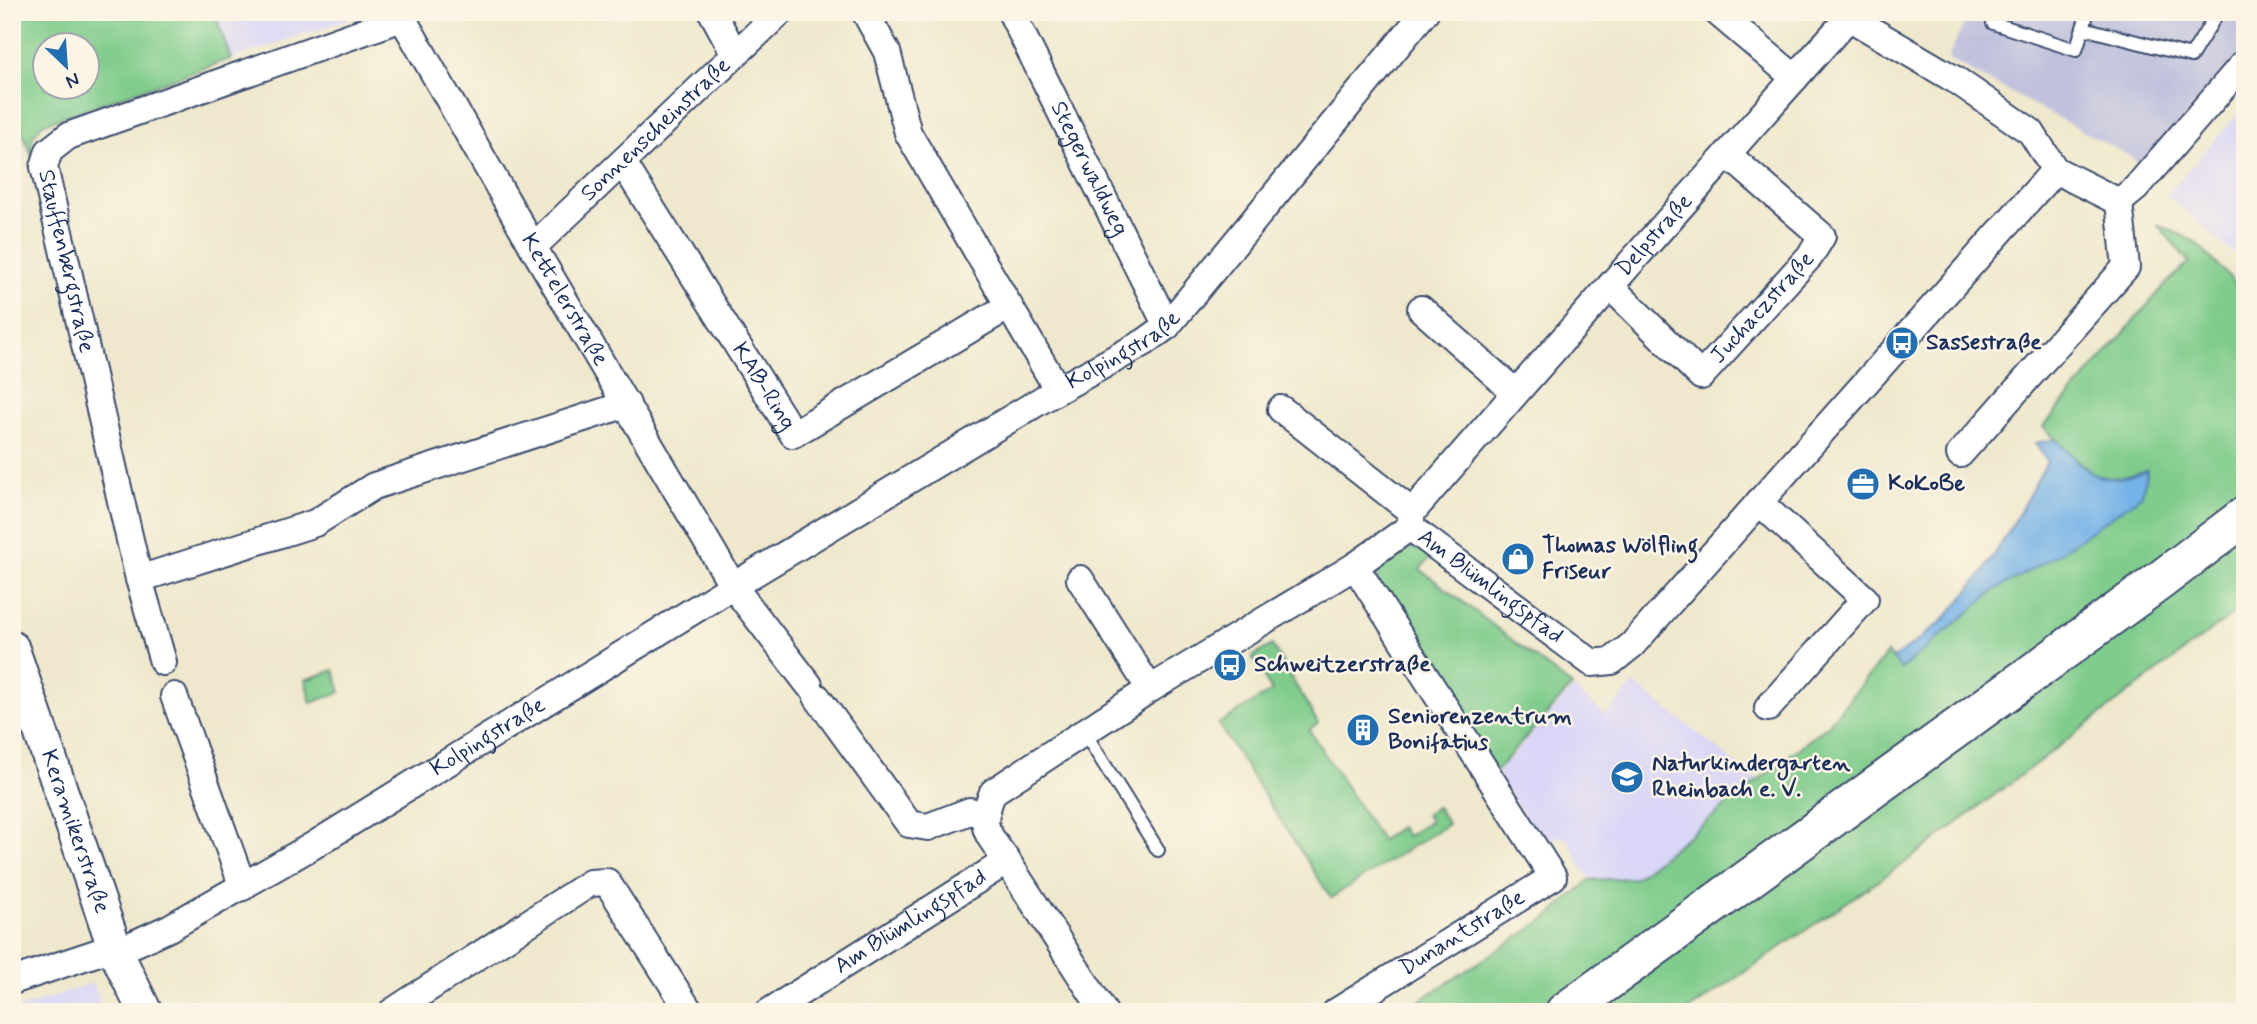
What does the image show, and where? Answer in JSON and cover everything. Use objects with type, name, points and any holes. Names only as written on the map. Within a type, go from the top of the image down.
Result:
[{"type":"main road","points":[[1565,1012],[2245,516]]},
{"type":"street","points":[[712,12],[736,54]]},
{"type":"street","name":"Sonnenscheinstraße","points":[[533,247],[780,12]]},
{"type":"street","points":[[865,12],[887,51],[908,133],[1058,390]]},
{"type":"street","name":"Stegerwaldweg","points":[[1011,12],[1167,326]]},
{"type":"street","name":"Kolpingstraße","points":[[12,981],[115,950],[169,928],[243,887],[463,755],[733,586],[1058,390],[1140,345],[1167,326],[1425,12]]},
{"type":"street","points":[[1717,12],[1795,78]]},
{"type":"street","name":"Kettelerstraße","points":[[401,15],[533,247],[733,586]]},
{"type":"street","name":"Stauffenbergstraße","points":[[163,662],[139,579],[44,167],[49,151],[68,136],[401,15]]},
{"type":"street","points":[[1845,15],[1959,82],[2031,132],[2054,170],[2119,202]]},
{"type":"street","name":"Delpstraße","points":[[1411,519],[1515,392],[1612,288],[1795,78],[1845,15]]},
{"type":"street","points":[[2119,202],[2136,188],[2245,62]]},
{"type":"street","name":"Juchaczstraße","points":[[1612,288],[1701,376],[1810,256],[1822,236],[1727,154]]},
{"type":"street","name":"KAB-Ring","points":[[623,163],[793,434],[1009,306]]},
{"type":"street","name":"Am Blümlingspfad","points":[[769,1012],[1007,861],[987,832],[984,814],[993,792],[1150,689],[1355,566],[1411,519],[1592,663],[1612,661],[1632,645],[2054,170]]},
{"type":"street","points":[[1960,454],[2126,267],[2119,202]]},
{"type":"street","points":[[1421,309],[1515,392]]},
{"type":"street","points":[[139,579],[315,523],[374,486],[628,404]]},
{"type":"street","points":[[1281,409],[1411,519]]},
{"type":"street","points":[[1759,502],[1865,599],[1768,708]]},
{"type":"street","name":"Dunantstraße","points":[[1336,1012],[1553,877],[1355,566]]},
{"type":"street","points":[[1080,579],[1150,689]]},
{"type":"street","points":[[733,586],[909,824],[928,827],[970,811],[984,814]]},
{"type":"street","name":"Keramikerstraße","points":[[12,648],[115,950],[145,1012]]},
{"type":"street","points":[[174,696],[243,887]]},
{"type":"street","points":[[1007,861],[1104,1012]]},
{"type":"street","points":[[392,1012],[590,883],[607,882],[690,1012]]},
{"type":"lane","points":[[1996,12],[1993,23],[2076,50],[2088,12]]},
{"type":"lane","points":[[2083,28],[2191,56],[2218,12]]},
{"type":"lane","points":[[1084,732],[1158,850]]},
{"type":"shaded area","points":[[214,12],[369,12],[231,59]]},
{"type":"shaded area","points":[[1969,12],[2245,12],[2245,48],[2142,167],[2131,157],[1948,59]]},
{"type":"shaded area","points":[[2245,106],[2245,263],[2166,195]]},
{"type":"shaded area","name":"Naturkindergarten Rheinbach e. V.","points":[[1634,683],[1760,782],[1635,879],[1590,880],[1566,838],[1539,837],[1497,773],[1573,688],[1606,715]]},
{"type":"shaded area","points":[[93,983],[104,1012],[12,1012],[12,1011]]},
{"type":"green space","points":[[12,12],[214,12],[231,59],[42,124],[32,138],[33,160],[12,104]]},
{"type":"green space","points":[[2157,224],[2194,241],[2245,293],[2245,605],[1910,859],[1686,1012],[1402,1012],[1546,919],[1590,880],[1635,878],[1828,725],[1887,653],[1901,668],[1995,590],[2057,555],[2120,480],[2093,475],[2043,427],[2164,286],[2189,262]]},
{"type":"green space","points":[[1411,546],[1432,555],[1420,569],[1572,686],[1495,772],[1378,582],[1377,566],[1398,548]]},
{"type":"green space","points":[[1272,645],[1318,723],[1309,730],[1381,840],[1400,827],[1407,836],[1430,821],[1426,814],[1437,807],[1448,824],[1331,898],[1218,724],[1272,691],[1252,657]]},
{"type":"green space","points":[[334,670],[341,692],[311,703],[305,680]]},
{"type":"water","points":[[2055,439],[2086,469],[2105,478],[2130,476],[2147,470],[2142,495],[2057,555],[1995,590],[1901,669],[1893,659],[1948,615],[1977,580],[2002,542],[2047,462],[2035,443]]},
{"type":"place","name":"Sassestraße","points":[[1902,343]]},
{"type":"place","name":"KoKoBe","points":[[1863,484]]},
{"type":"place","name":"Thomas Wölfling Friseur","points":[[1518,559]]},
{"type":"place","name":"Schweitzerstraße","points":[[1230,665]]},
{"type":"place","name":"Seniorenzentrum Bonifatius","points":[[1363,730]]},
{"type":"place","name":"Naturkindergarten Rheinbach e. V.","points":[[1627,777]]}]
